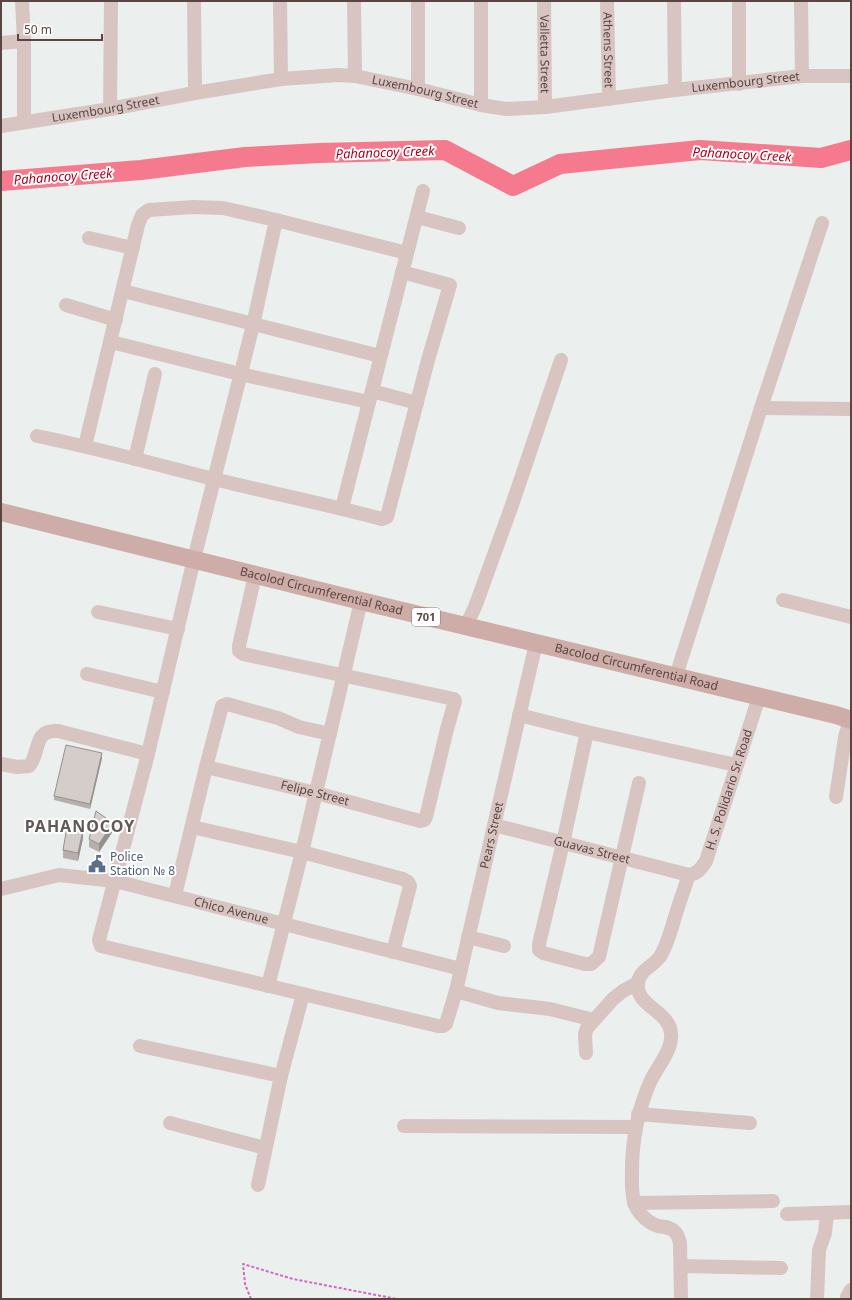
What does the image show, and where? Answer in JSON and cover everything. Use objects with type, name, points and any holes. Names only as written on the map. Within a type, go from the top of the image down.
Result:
[{"type":"main road","name":"Bacolod Circumferential Road","points":[[1,512],[361,601],[760,696],[836,715],[850,720]]},
{"type":"street","points":[[22,1],[24,41],[24,122]]},
{"type":"street","points":[[110,109],[111,1]]},
{"type":"street","points":[[194,1],[195,93]]},
{"type":"street","points":[[280,1],[281,79]]},
{"type":"street","points":[[354,1],[355,76]]},
{"type":"street","points":[[418,1],[418,89]]},
{"type":"street","points":[[481,1],[481,105]]},
{"type":"street","name":"Valletta Street","points":[[544,1],[545,107]]},
{"type":"street","name":"Athens Street","points":[[607,1],[609,99]]},
{"type":"street","points":[[674,1],[675,90]]},
{"type":"street","points":[[739,1],[739,84]]},
{"type":"street","points":[[801,1],[802,76]]},
{"type":"street","points":[[1,43],[24,41]]},
{"type":"street","name":"Luxembourg Street","points":[[1,126],[110,109],[281,79],[338,75],[355,76],[418,89],[481,105],[506,109],[545,107],[675,90],[802,76],[851,76]]},
{"type":"street","points":[[342,508],[423,191]]},
{"type":"street","points":[[85,446],[138,225],[142,214],[149,210],[193,207],[223,208],[407,253]]},
{"type":"street","points":[[417,217],[459,228]]},
{"type":"street","points":[[258,1185],[281,1076],[303,994],[101,946],[99,940],[148,754],[194,560],[253,324],[276,220]]},
{"type":"street","points":[[676,676],[761,408],[822,223]]},
{"type":"street","points":[[89,238],[133,248]]},
{"type":"street","points":[[37,436],[85,446],[214,479],[382,518],[387,517],[428,360],[450,286],[402,272]]},
{"type":"street","points":[[123,291],[380,356]]},
{"type":"street","points":[[66,305],[116,320]]},
{"type":"street","points":[[111,342],[240,374],[417,403]]},
{"type":"street","points":[[466,626],[475,607],[512,505],[561,360]]},
{"type":"street","points":[[135,459],[155,374]]},
{"type":"street","points":[[761,408],[851,409]]},
{"type":"street","points":[[255,575],[239,646],[239,652],[344,676]]},
{"type":"street","points":[[783,600],[851,617]]},
{"type":"street","points":[[268,986],[302,852],[361,601]]},
{"type":"street","points":[[98,612],[178,630]]},
{"type":"street","name":"Pears Street","points":[[303,994],[443,1026],[448,1021],[536,642]]},
{"type":"street","points":[[87,674],[163,692]]},
{"type":"street","name":"Felipe Street","points":[[206,767],[316,793],[420,821],[424,820],[455,701],[454,699],[405,687],[344,676]]},
{"type":"street","name":"H. S. Polidario Sr. Road","points":[[689,875],[701,870],[706,861],[736,765],[760,696]]},
{"type":"street","points":[[176,895],[222,706],[227,704],[278,718],[299,727],[330,734]]},
{"type":"street","points":[[519,715],[587,732],[736,765]]},
{"type":"street","points":[[836,797],[850,720]]},
{"type":"street","points":[[1,764],[17,767],[29,766],[32,762],[39,740],[42,736],[52,731],[58,731],[148,754]]},
{"type":"street","points":[[587,732],[539,944],[539,950],[543,953],[585,964],[591,964],[599,957],[639,783]]},
{"type":"street","name":"Guavas Street","points":[[494,825],[689,875]]},
{"type":"street","points":[[192,827],[302,852],[402,879],[408,882],[410,886],[393,952]]},
{"type":"street","name":"Chico Avenue","points":[[1,889],[59,875],[115,881],[176,895],[461,969]]},
{"type":"street","points":[[681,1299],[680,1243],[678,1236],[674,1230],[656,1225],[647,1220],[638,1212],[634,1202],[632,1167],[637,1120],[652,1079],[666,1052],[672,1034],[670,1025],[663,1016],[644,1000],[638,992],[638,983],[640,975],[656,962],[664,950],[689,875]]},
{"type":"street","points":[[468,937],[504,946]]},
{"type":"street","points":[[586,1053],[585,1034],[587,1028],[612,999],[638,983]]},
{"type":"street","points":[[456,991],[498,1003],[550,1009],[594,1020]]},
{"type":"street","points":[[140,1046],[281,1076]]},
{"type":"street","points":[[404,1126],[637,1120],[750,1123]]},
{"type":"street","points":[[170,1123],[265,1148]]},
{"type":"street","points":[[634,1202],[773,1201]]},
{"type":"street","points":[[787,1214],[851,1212]]},
{"type":"street","points":[[817,1299],[819,1250],[825,1233],[826,1213]]},
{"type":"street","points":[[681,1266],[781,1268]]},
{"type":"street","points":[[847,1299],[847,1296],[851,1290]]},
{"type":"path","points":[[251,1299],[245,1284],[243,1264],[293,1279],[397,1299]]},
{"type":"building","points":[[66,745],[102,753],[90,804],[54,796]]},
{"type":"building","points":[[96,811],[113,823],[99,844],[89,839]]},
{"type":"building","points":[[67,827],[83,830],[78,853],[63,850]]},
{"type":"waterway","name":"Pahanocoy Creek","points":[[1,181],[141,170],[245,157],[319,153],[445,150],[513,186],[560,164],[700,150],[821,158],[851,150]]},
{"type":"place","name":"Police Station № 8","points":[[97,864]]},
{"type":"district","name":"PAHANOCOY","points":[[80,826]]}]
